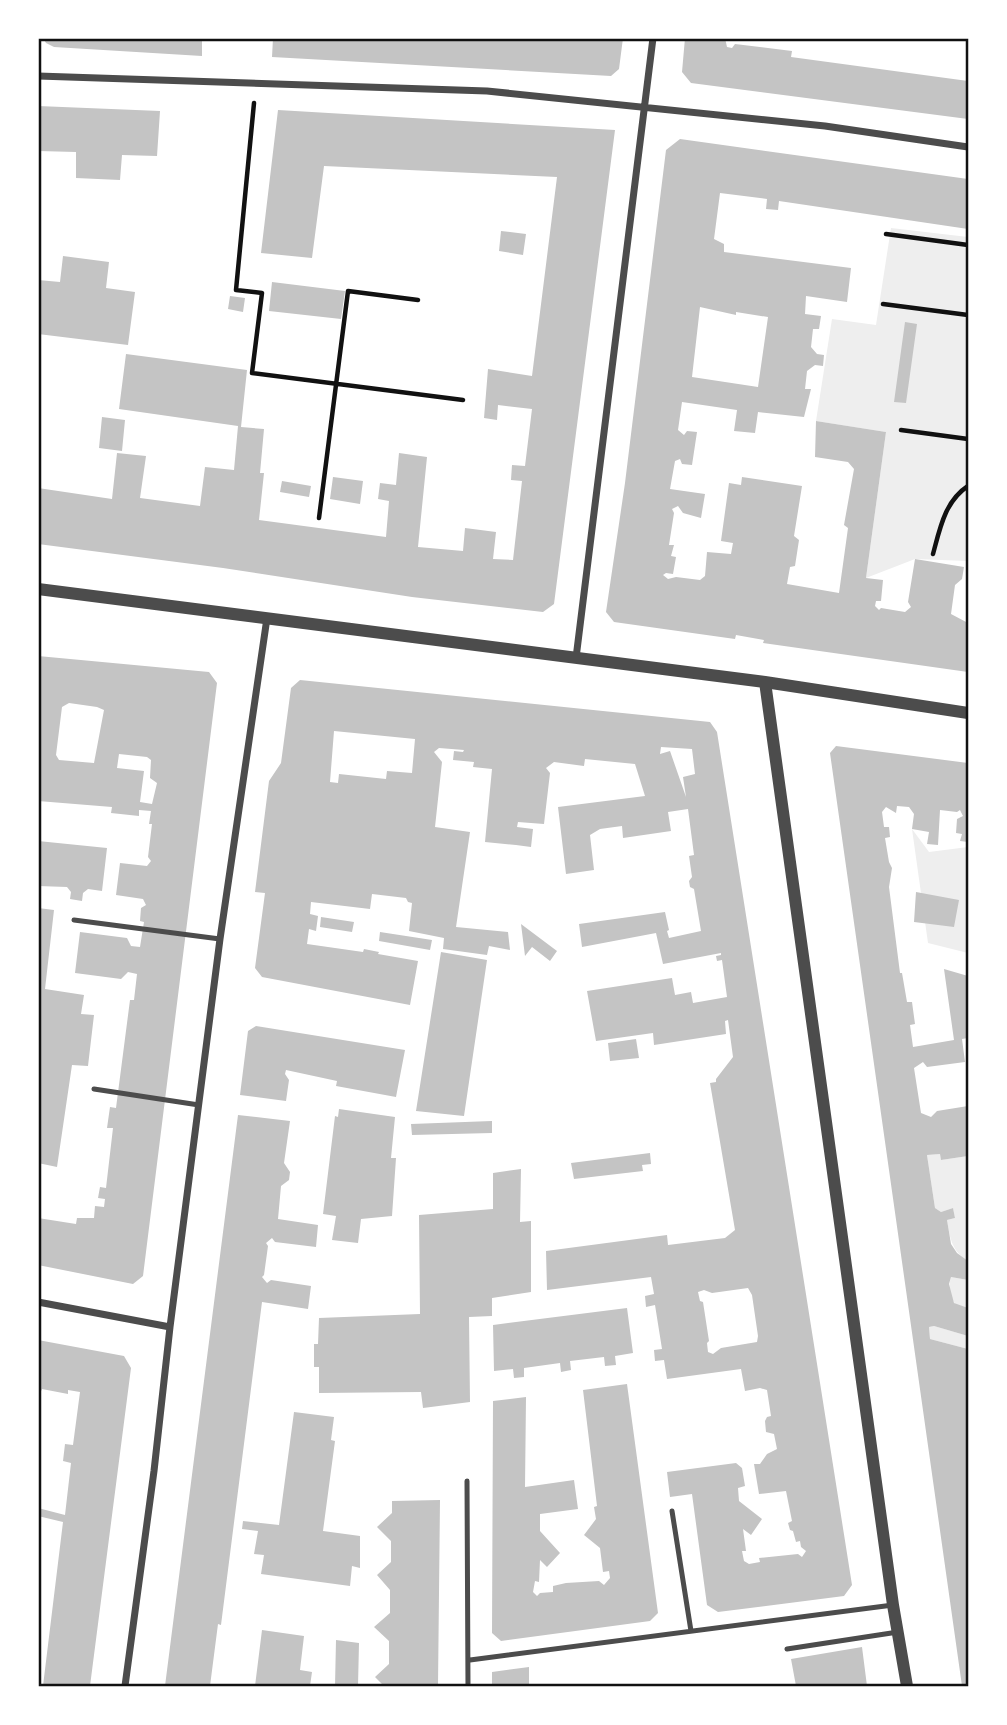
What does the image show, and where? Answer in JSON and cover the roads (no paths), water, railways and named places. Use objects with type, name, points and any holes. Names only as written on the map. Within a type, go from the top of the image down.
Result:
[{"type":"street","points":[[576,658],[653,38]]},
{"type":"street","points":[[38,76],[487,91],[825,126],[968,147]]},
{"type":"street","points":[[38,589],[765,682],[968,713]]},
{"type":"street","points":[[125,1686],[220,939],[267,618]]},
{"type":"street","points":[[765,682],[893,1605],[907,1686]]},
{"type":"street","points":[[38,1302],[170,1327]]},
{"type":"lane","points":[[74,920],[220,939]]},
{"type":"lane","points":[[94,1089],[199,1105]]},
{"type":"lane","points":[[467,1481],[470,1660],[468,1686]]},
{"type":"lane","points":[[672,1511],[691,1631]]},
{"type":"lane","points":[[470,1660],[893,1605]]},
{"type":"lane","points":[[787,1649],[898,1632]]}]
